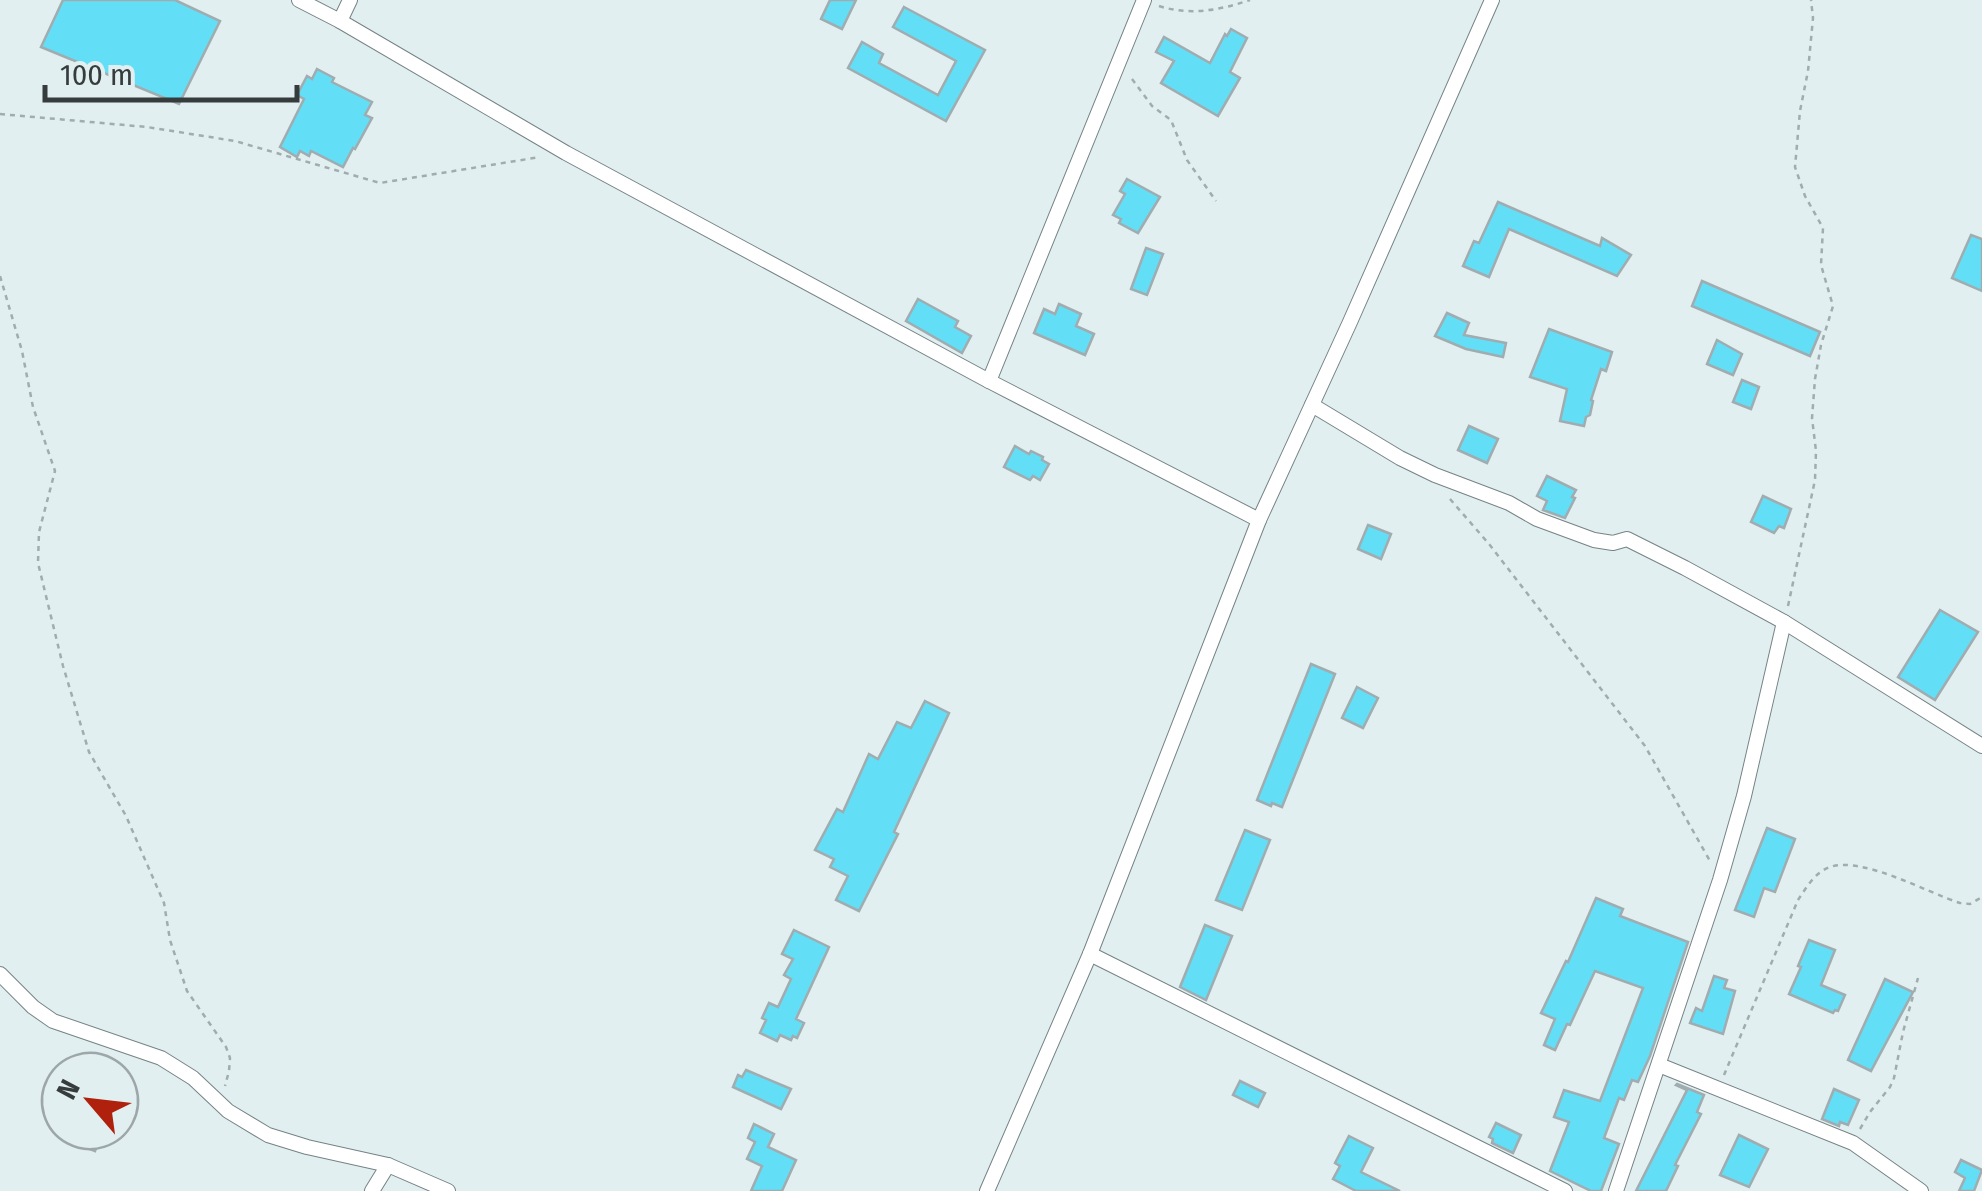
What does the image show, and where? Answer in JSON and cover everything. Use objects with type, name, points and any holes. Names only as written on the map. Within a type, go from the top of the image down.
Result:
[{"type":"street","points":[[299,0],[566,153],[989,381],[1259,520]]},
{"type":"street","points":[[340,21],[350,0]]},
{"type":"street","points":[[989,381],[1143,0]]},
{"type":"street","points":[[988,1191],[1090,954],[1259,520],[1492,0]]},
{"type":"street","points":[[1312,405],[1400,458],[1509,503],[1536,519],[1594,540],[1613,543],[1628,539],[1685,568],[1784,622],[1982,746]]},
{"type":"street","points":[[1616,1191],[1720,880],[1744,796],[1784,622]]},
{"type":"street","points":[[1090,954],[1564,1191]]},
{"type":"street","points":[[0,974],[53,1022],[161,1058],[193,1078],[241,1120],[268,1135],[388,1165],[448,1191]]},
{"type":"street","points":[[1659,1065],[1853,1143],[1921,1191]]},
{"type":"street","points":[[372,1191],[388,1165]]},
{"type":"path","points":[[1143,0],[1182,13],[1250,0]]},
{"type":"path","points":[[1784,622],[1815,480],[1814,389],[1833,306],[1821,266],[1823,228],[1805,196],[1795,167],[1808,71],[1811,0]]},
{"type":"path","points":[[1118,62],[1152,106],[1171,120],[1187,160],[1216,202]]},
{"type":"path","points":[[0,114],[147,127],[235,141],[380,183],[566,153]]},
{"type":"path","points":[[0,276],[22,351],[33,407],[55,472],[39,532],[38,563],[63,666],[89,752],[126,816],[164,903],[170,940],[187,991],[230,1058],[227,1083],[216,1100]]},
{"type":"path","points":[[1434,474],[1645,746],[1720,880]]},
{"type":"path","points":[[1719,1090],[1798,900],[1826,868],[1852,865],[1874,870],[1960,904],[1970,904],[1982,897]]},
{"type":"path","points":[[1853,1143],[1864,1120],[1892,1082],[1918,978]]},
{"type":"building","points":[[63,0],[175,0],[220,21],[179,104],[41,47]]},
{"type":"building","points":[[830,0],[856,0],[842,29],[821,19]]},
{"type":"building","points":[[904,7],[985,50],[946,121],[848,68],[862,42],[883,54],[879,63],[938,95],[956,61],[893,27]]},
{"type":"building","points":[[1231,29],[1247,38],[1230,72],[1240,78],[1218,116],[1161,83],[1174,61],[1156,52],[1164,37],[1210,63]]},
{"type":"building","points":[[317,69],[334,78],[332,82],[372,102],[365,115],[372,118],[343,167],[311,151],[309,156],[300,151],[297,157],[280,147],[304,99],[297,95],[307,76],[312,79]]},
{"type":"building","points":[[1127,179],[1160,197],[1138,233],[1113,215],[1125,194],[1120,191]]},
{"type":"building","points":[[1498,202],[1600,246],[1602,238],[1631,255],[1617,276],[1509,229],[1489,277],[1463,266],[1474,241],[1479,243]]},
{"type":"building","points":[[1971,235],[1982,239],[1982,291],[1952,278]]},
{"type":"building","points":[[1146,248],[1163,254],[1147,295],[1131,289]]},
{"type":"building","points":[[1702,281],[1820,332],[1810,356],[1692,306]]},
{"type":"building","points":[[918,299],[958,321],[955,327],[971,336],[962,353],[906,321]]},
{"type":"building","points":[[1059,304],[1081,314],[1076,326],[1094,334],[1085,355],[1034,333],[1044,309],[1055,314]]},
{"type":"building","points":[[1447,313],[1469,323],[1464,335],[1506,343],[1503,357],[1466,349],[1435,336]]},
{"type":"building","points":[[1549,329],[1612,352],[1606,371],[1601,369],[1584,426],[1560,421],[1567,389],[1530,377]]},
{"type":"building","points":[[1717,340],[1742,354],[1733,375],[1707,364]]},
{"type":"building","points":[[1742,380],[1759,387],[1751,409],[1733,402]]},
{"type":"building","points":[[1469,426],[1498,439],[1487,463],[1458,450]]},
{"type":"building","points":[[1015,446],[1043,457],[1049,464],[1040,480],[1033,476],[1030,480],[1004,467]]},
{"type":"building","points":[[1547,476],[1576,490],[1565,518],[1543,510],[1547,501],[1537,496]]},
{"type":"building","points":[[1763,496],[1791,509],[1784,528],[1779,526],[1774,533],[1751,522]]},
{"type":"building","points":[[1368,525],[1391,534],[1381,559],[1358,549]]},
{"type":"building","points":[[1940,610],[1978,632],[1935,700],[1898,677]]},
{"type":"building","points":[[1311,664],[1335,674],[1282,807],[1272,803],[1271,806],[1257,800]]},
{"type":"building","points":[[1357,687],[1378,698],[1363,728],[1342,718]]},
{"type":"building","points":[[925,701],[949,713],[894,832],[898,834],[859,911],[836,900],[848,876],[830,867],[834,859],[815,850],[837,809],[843,812],[869,754],[878,759],[897,722],[911,728]]},
{"type":"building","points":[[1767,828],[1795,839],[1775,892],[1764,888],[1754,917],[1735,910]]},
{"type":"building","points":[[1245,830],[1270,840],[1242,910],[1216,900]]},
{"type":"building","points":[[1596,898],[1623,909],[1620,916],[1688,942],[1650,1056],[1638,1082],[1632,1080],[1624,1100],[1619,1098],[1604,1138],[1619,1144],[1601,1191],[1591,1191],[1550,1171],[1569,1122],[1554,1117],[1564,1090],[1600,1101],[1643,988],[1595,971],[1555,1050],[1544,1045],[1555,1019],[1541,1013]]},
{"type":"building","points":[[1205,925],[1232,936],[1206,1000],[1180,987]]},
{"type":"building","points":[[794,930],[829,947],[796,1019],[804,1023],[797,1038],[793,1036],[791,1040],[780,1035],[777,1041],[760,1033],[766,1020],[762,1018],[769,1003],[778,1007],[791,979],[784,975],[793,959],[782,954]]},
{"type":"building","points":[[1809,940],[1835,950],[1821,985],[1845,995],[1838,1011],[1833,1013],[1789,994]]},
{"type":"building","points":[[1714,976],[1727,980],[1724,988],[1735,991],[1723,1034],[1690,1023],[1696,1008],[1702,1011]]},
{"type":"building","points":[[1885,979],[1913,992],[1871,1071],[1848,1060]]},
{"type":"building","points":[[746,1070],[791,1089],[781,1109],[733,1087],[738,1075],[742,1077]]},
{"type":"building","points":[[1240,1081],[1265,1093],[1258,1107],[1233,1095]]},
{"type":"building","points":[[1677,1084],[1704,1095],[1697,1112],[1701,1114],[1666,1191],[1636,1191],[1687,1090]]},
{"type":"building","points":[[1834,1089],[1859,1100],[1848,1125],[1822,1119]]},
{"type":"building","points":[[1496,1123],[1521,1135],[1513,1153],[1492,1143],[1489,1137]]},
{"type":"building","points":[[754,1124],[774,1134],[768,1147],[796,1160],[782,1191],[751,1191],[762,1166],[747,1159],[755,1142],[748,1138]]},
{"type":"building","points":[[1739,1135],[1768,1149],[1749,1187],[1720,1175]]},
{"type":"building","points":[[1349,1136],[1373,1148],[1361,1172],[1400,1191],[1356,1191],[1333,1179],[1340,1166],[1335,1163]]},
{"type":"building","points":[[1961,1160],[1982,1170],[1974,1191],[1959,1191],[1965,1178],[1955,1172]]}]
